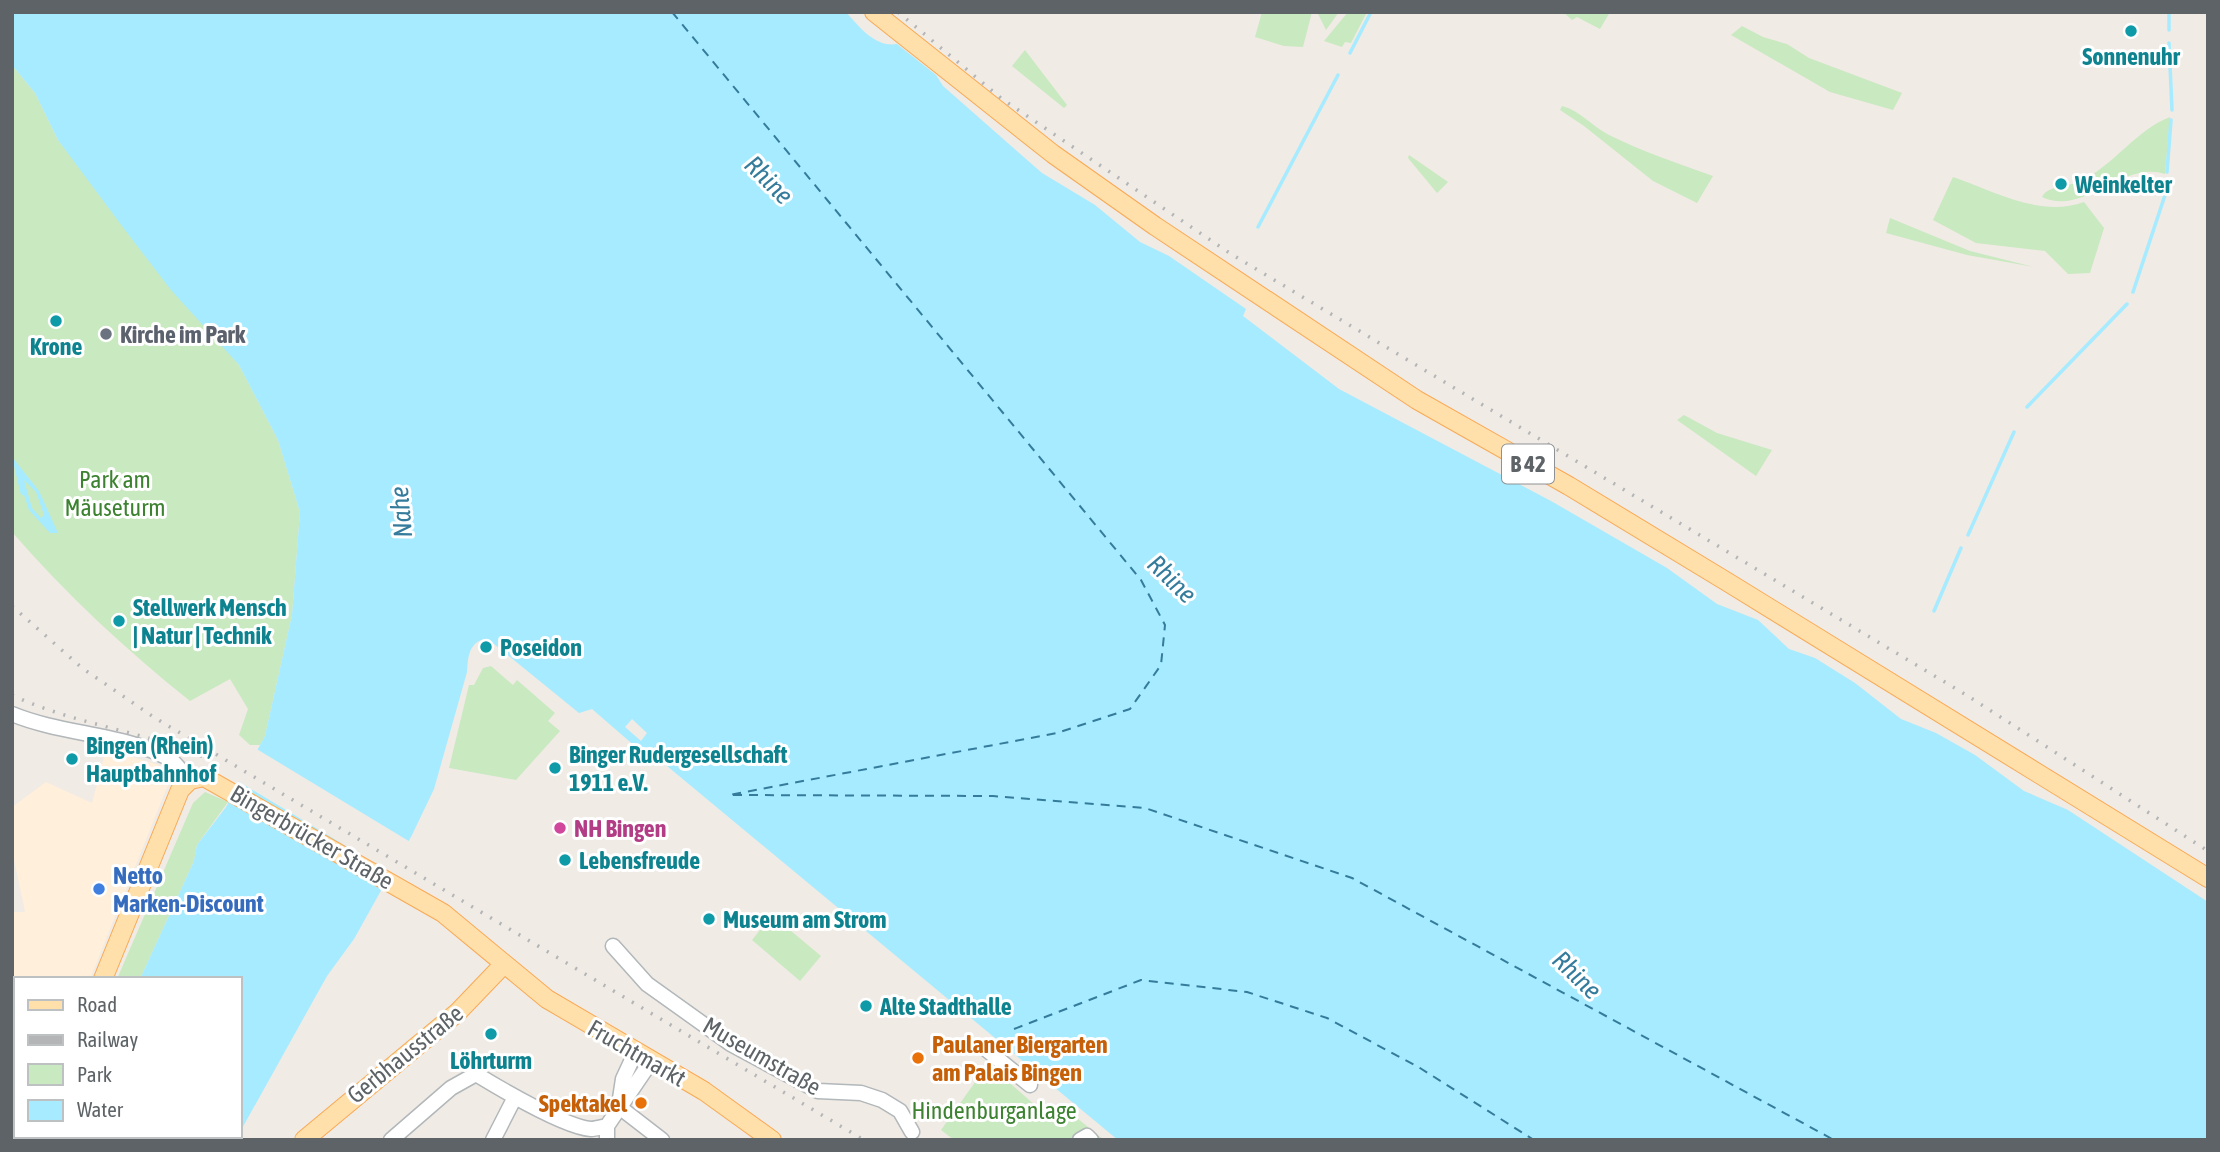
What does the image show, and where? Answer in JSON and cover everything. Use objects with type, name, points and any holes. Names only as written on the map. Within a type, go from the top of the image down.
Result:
[{"type":"main road","name":"B 42","points":[[874,12],[1053,154],[1417,400],[1569,486],[2208,878]]},
{"type":"main road","name":"Bingerbrücker Straße","points":[[188,781],[204,777],[443,913],[504,964]]},
{"type":"main road","points":[[104,977],[180,790],[188,781]]},
{"type":"main road","name":"Fruchtmarkt","points":[[504,964],[558,1006],[720,1102],[772,1140]]},
{"type":"main road","name":"Gerbhausstraße","points":[[304,1140],[458,1012],[504,964]]},
{"type":"street","points":[[12,713],[57,729],[161,755],[173,761],[188,781]]},
{"type":"street","name":"Museumstraße","points":[[613,946],[646,984],[731,1044],[818,1091],[861,1093],[882,1100],[900,1111],[914,1137]]},
{"type":"street","points":[[987,1050],[1030,1085]]},
{"type":"street","points":[[391,1140],[451,1088],[476,1074],[514,1097],[607,1133],[644,1056]]},
{"type":"street","points":[[493,1140],[514,1097]]},
{"type":"street","points":[[618,1106],[662,1140]]},
{"type":"street","points":[[1080,1140],[1087,1136],[1091,1140]]},
{"type":"shaded area","points":[[106,749],[159,765],[170,780],[91,977],[14,977],[14,986],[12,912],[25,912],[12,850],[12,807],[46,782],[92,803]]},
{"type":"green space","points":[[1262,12],[1312,12],[1303,47],[1284,46],[1255,37]]},
{"type":"green space","points":[[1317,12],[1339,12],[1326,30]]},
{"type":"green space","points":[[1348,12],[1367,12],[1351,43],[1345,42],[1342,47],[1324,41]]},
{"type":"green space","points":[[1563,12],[1610,12],[1600,29],[1577,17],[1572,20]]},
{"type":"green space","points":[[1742,26],[1763,37],[1787,44],[1809,58],[1902,93],[1893,110],[1830,92],[1731,35]]},
{"type":"green space","points":[[1025,50],[1067,105],[1064,108],[1012,66]]},
{"type":"green space","name":"Park am Mäuseturm","points":[[12,65],[35,93],[58,140],[239,365],[278,440],[300,512],[292,615],[265,736],[260,745],[250,745],[239,735],[248,709],[230,679],[190,701],[97,621],[12,532]]},
{"type":"green space","points":[[1562,106],[1622,141],[1713,176],[1697,203],[1653,181],[1560,110]]},
{"type":"green space","points":[[2170,117],[2165,174],[2134,174],[2073,200],[2058,201],[2042,197],[2049,190],[2076,183],[2093,174],[2146,130]]},
{"type":"green space","points":[[1409,155],[1448,182],[1437,193],[1408,158]]},
{"type":"green space","points":[[1953,177],[2034,205],[2051,207],[2084,202],[2104,228],[2090,273],[2068,274],[2045,251],[1976,243],[1933,220]]},
{"type":"green space","points":[[1890,218],[1970,251],[2034,267],[1967,255],[1886,233]]},
{"type":"green space","points":[[1684,415],[1717,433],[1772,450],[1756,476],[1677,420]]},
{"type":"green space","points":[[491,666],[513,685],[517,680],[555,713],[548,721],[560,731],[516,780],[449,768],[469,685],[474,685],[483,668]]},
{"type":"green space","points":[[205,792],[228,802],[197,845],[194,861],[141,977],[118,977],[193,803]]},
{"type":"green space","points":[[772,915],[821,956],[800,981],[752,940]]},
{"type":"green space","name":"Hindenburganlage","points":[[988,1064],[1060,1127],[1072,1114],[1104,1140],[954,1140],[941,1130]]},
{"type":"water","points":[[12,12],[846,12],[875,40],[897,44],[936,75],[943,86],[1042,173],[1095,205],[1140,242],[1169,256],[1246,309],[1243,316],[1339,389],[1551,501],[1667,568],[1717,604],[1758,620],[1789,649],[1815,658],[1855,683],[1901,719],[1936,733],[1975,755],[2024,791],[2068,810],[2208,902],[2208,1140],[1118,1140],[655,756],[644,754],[592,709],[579,713],[494,644],[481,640],[473,646],[470,653],[434,789],[412,835],[354,939],[327,976],[242,1128],[242,977],[141,977],[194,861],[197,845],[226,807],[265,736],[292,615],[300,512],[278,440],[239,365],[171,290],[125,230],[58,140],[35,93],[12,65]]},
{"type":"water","points":[[12,457],[39,491],[58,533],[50,533],[29,510],[24,495],[21,495]],"holes":[[[24,480],[36,492],[44,515],[41,518],[32,508]]]},
{"type":"water","points":[[67,1138],[236,1138],[235,1140],[66,1140]]},
{"type":"pier","points":[[632,719],[647,733],[641,741],[625,727]]},
{"type":"pier","points":[[255,748],[412,843],[394,875],[236,780]]},
{"type":"waterway","points":[[1350,53],[1371,12]]},
{"type":"waterway","points":[[2169,12],[2169,30]]},
{"type":"waterway","points":[[2169,43],[2172,110]]},
{"type":"waterway","points":[[1258,227],[1338,75]]},
{"type":"waterway","points":[[2167,172],[2171,120]]},
{"type":"waterway","points":[[2133,292],[2168,186]]},
{"type":"waterway","points":[[2027,407],[2127,304]]},
{"type":"waterway","points":[[1968,535],[2014,432]]},
{"type":"waterway","points":[[1934,611],[1961,548]]},
{"type":"ferry route","points":[[672,12],[1141,580],[1165,625],[1161,665],[1130,709],[1057,733],[729,795]]},
{"type":"ferry route","points":[[733,795],[993,796],[1145,808],[1352,878],[1834,1140]]},
{"type":"ferry route","points":[[1014,1029],[1141,980],[1247,992],[1327,1018],[1420,1068],[1534,1140]]},
{"type":"railway","points":[[898,12],[1002,99],[1231,254],[1968,696],[2208,851]]},
{"type":"railway","points":[[12,606],[82,668],[155,718],[864,1140]]},
{"type":"railway","points":[[12,695],[60,714],[160,741],[208,759]]},
{"type":"place","name":"Sonnenuhr","points":[[2131,31]]},
{"type":"place","name":"Weinkelter","points":[[2061,184]]},
{"type":"place","name":"Krone","points":[[56,321]]},
{"type":"place","name":"Kirche im Park","points":[[106,334]]},
{"type":"place","name":"Stellwerk Mensch | Natur | Technik","points":[[119,621]]},
{"type":"place","name":"Poseidon","points":[[486,647]]},
{"type":"place","name":"Bingen (Rhein) Hauptbahnhof","points":[[72,759]]},
{"type":"place","name":"Binger Rudergesellschaft 1911 e.V.","points":[[555,768]]},
{"type":"place","name":"NH Bingen","points":[[560,828]]},
{"type":"place","name":"Lebensfreude","points":[[565,860]]},
{"type":"place","name":"Netto Marken-Discount","points":[[99,889]]},
{"type":"place","name":"Museum am Strom","points":[[709,919]]},
{"type":"place","name":"Alte Stadthalle","points":[[866,1006]]},
{"type":"place","name":"Löhrturm","points":[[491,1034]]},
{"type":"place","name":"Paulaner Biergarten am Palais Bingen","points":[[918,1058]]},
{"type":"place","name":"Spektakel","points":[[641,1103]]},
{"type":"water label","name":"Rhine","points":[[769,180]]},
{"type":"water label","name":"Nahe","points":[[401,512]]},
{"type":"water label","name":"Rhine","points":[[1172,579]]},
{"type":"water label","name":"Rhine","points":[[1577,975]]}]
